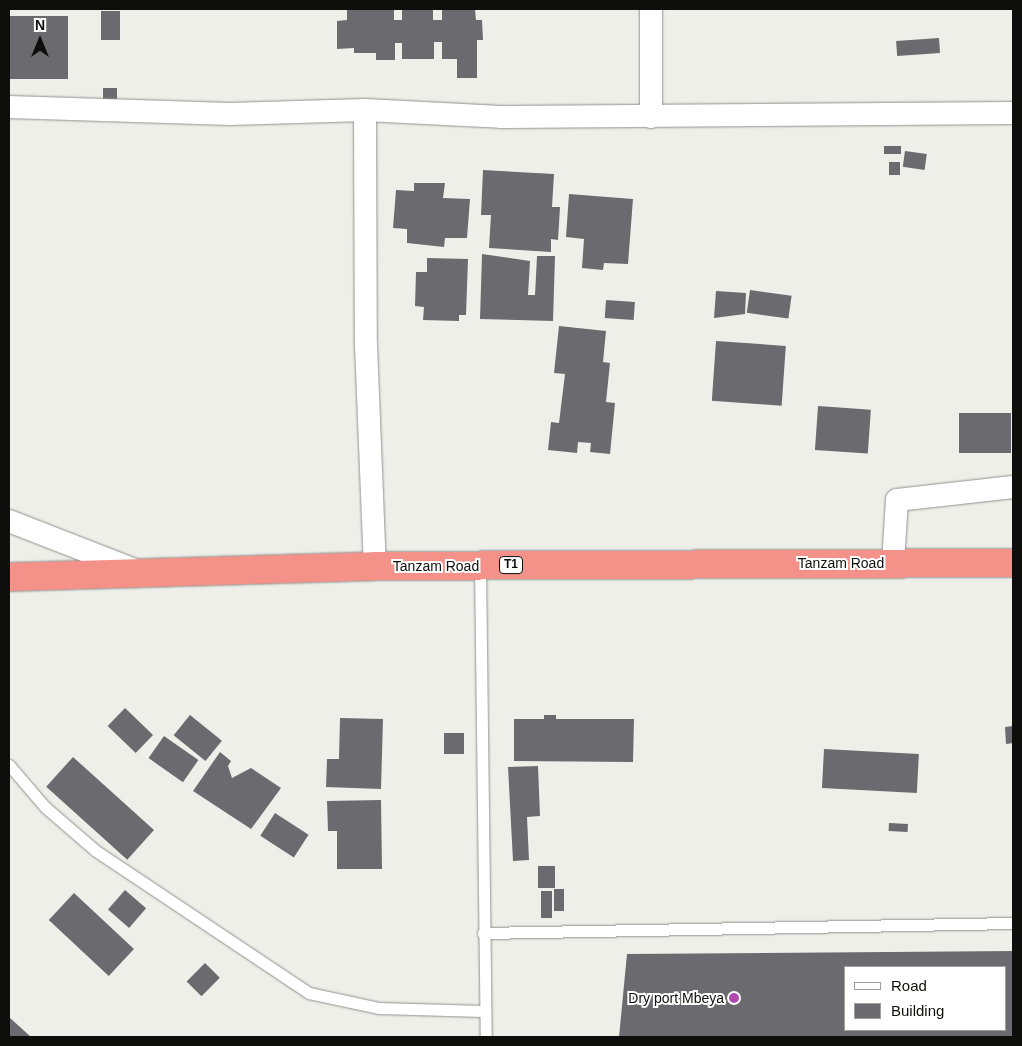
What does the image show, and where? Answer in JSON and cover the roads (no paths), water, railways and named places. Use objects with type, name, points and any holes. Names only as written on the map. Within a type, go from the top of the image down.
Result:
[{"type":"highway","name":"Tanzam Road","points":[[9,577],[135,570],[375,566],[1013,563]]},
{"type":"street","points":[[651,9],[651,117]]},
{"type":"street","points":[[9,107],[230,114],[365,110],[651,117],[1013,113]]},
{"type":"street","points":[[365,110],[366,346],[375,566]]},
{"type":"street","points":[[893,563],[897,500],[1013,487]]},
{"type":"street","points":[[9,521],[135,570]]},
{"type":"lane","points":[[480,565],[484,933],[483,1011],[486,1037]]},
{"type":"lane","points":[[9,765],[45,807],[96,851],[309,993],[380,1008],[483,1011]]},
{"type":"lane","points":[[484,933],[1013,923]]},
{"type":"place","name":"Dry port Mbeya","points":[[734,998]]}]
